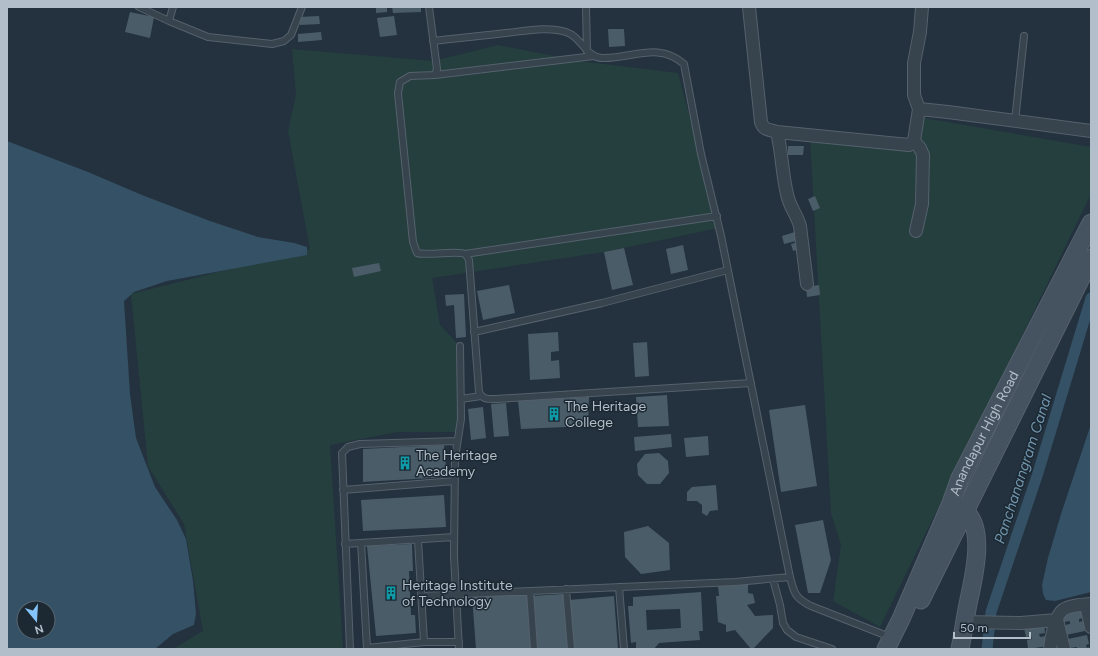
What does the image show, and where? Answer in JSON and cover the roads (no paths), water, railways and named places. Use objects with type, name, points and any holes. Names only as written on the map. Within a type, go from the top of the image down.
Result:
[{"type":"main road","name":"Anandapur High Road","points":[[893,644],[960,478],[1091,223]]},
{"type":"main road","name":"Anandapur High Road","points":[[893,644],[966,511],[1012,414],[1091,258]]},
{"type":"main road","points":[[951,503],[966,511],[972,520],[976,532],[975,573],[960,649]]},
{"type":"street","points":[[749,7],[761,122],[763,127],[767,130],[777,132],[906,145],[912,144],[914,141],[919,109],[914,95],[914,63],[920,32],[922,7]]},
{"type":"street","points":[[919,109],[1091,131]]},
{"type":"street","points":[[777,132],[790,207],[799,221],[800,226],[807,284]]},
{"type":"street","points":[[914,141],[920,148],[923,155],[922,204],[916,231]]},
{"type":"street","points":[[1050,649],[1052,633],[1061,611],[1064,609],[1089,604],[1091,628]]},
{"type":"street","points":[[965,622],[1021,623],[1057,620]]},
{"type":"street","points":[[1057,620],[1064,649]]},
{"type":"lane","points":[[139,7],[208,37],[272,44],[284,41],[291,36],[302,7]]},
{"type":"lane","points":[[169,21],[172,7]]},
{"type":"lane","points":[[429,7],[436,68],[435,75]]},
{"type":"lane","points":[[586,7],[587,51]]},
{"type":"lane","points":[[433,41],[530,30],[553,29],[567,32],[574,36],[587,51],[594,56]]},
{"type":"lane","points":[[1015,121],[1024,36]]},
{"type":"lane","points":[[717,216],[465,254],[458,252],[424,255],[417,253],[413,242],[398,93],[400,82],[410,76],[435,75],[594,56],[602,58],[647,52],[664,52],[676,57],[684,64],[701,154],[717,216],[752,383],[790,577],[796,596],[802,602],[893,644]]},
{"type":"lane","points":[[465,254],[469,260],[479,392],[485,399],[752,383]]},
{"type":"lane","points":[[474,332],[602,303],[728,270]]},
{"type":"lane","points":[[459,649],[454,537],[455,458],[461,399],[460,346]]},
{"type":"lane","points":[[461,399],[481,396]]},
{"type":"lane","points":[[350,649],[342,453],[348,447],[360,444],[457,441]]},
{"type":"lane","points":[[343,490],[455,481]]},
{"type":"lane","points":[[345,544],[454,537]]},
{"type":"lane","points":[[418,540],[424,642]]},
{"type":"lane","points":[[361,543],[367,648],[424,642],[459,642]]},
{"type":"lane","points":[[421,596],[735,582],[790,577]]},
{"type":"lane","points":[[773,579],[783,623],[787,630],[796,637],[832,649]]},
{"type":"lane","points":[[619,587],[624,649]]},
{"type":"lane","points":[[566,589],[571,649]]},
{"type":"lane","points":[[530,591],[534,649]]},
{"type":"water","points":[[7,141],[210,221],[258,237],[294,243],[307,247],[307,255],[167,281],[134,292],[124,301],[130,394],[136,438],[155,487],[177,520],[186,539],[193,581],[196,614],[194,625],[173,634],[155,649],[7,649]]},
{"type":"water","points":[[1091,424],[1091,592],[1055,601],[1046,600],[1043,594],[1042,585],[1048,558]]},
{"type":"waterway","name":"Panchanangram Canal","points":[[987,649],[991,612],[1038,473],[1091,298]]},
{"type":"place","name":"The Heritage College","points":[[554,414]]},
{"type":"place","name":"The Heritage Academy","points":[[405,463]]},
{"type":"place","name":"Heritage Institute of Technology","points":[[391,593]]}]
